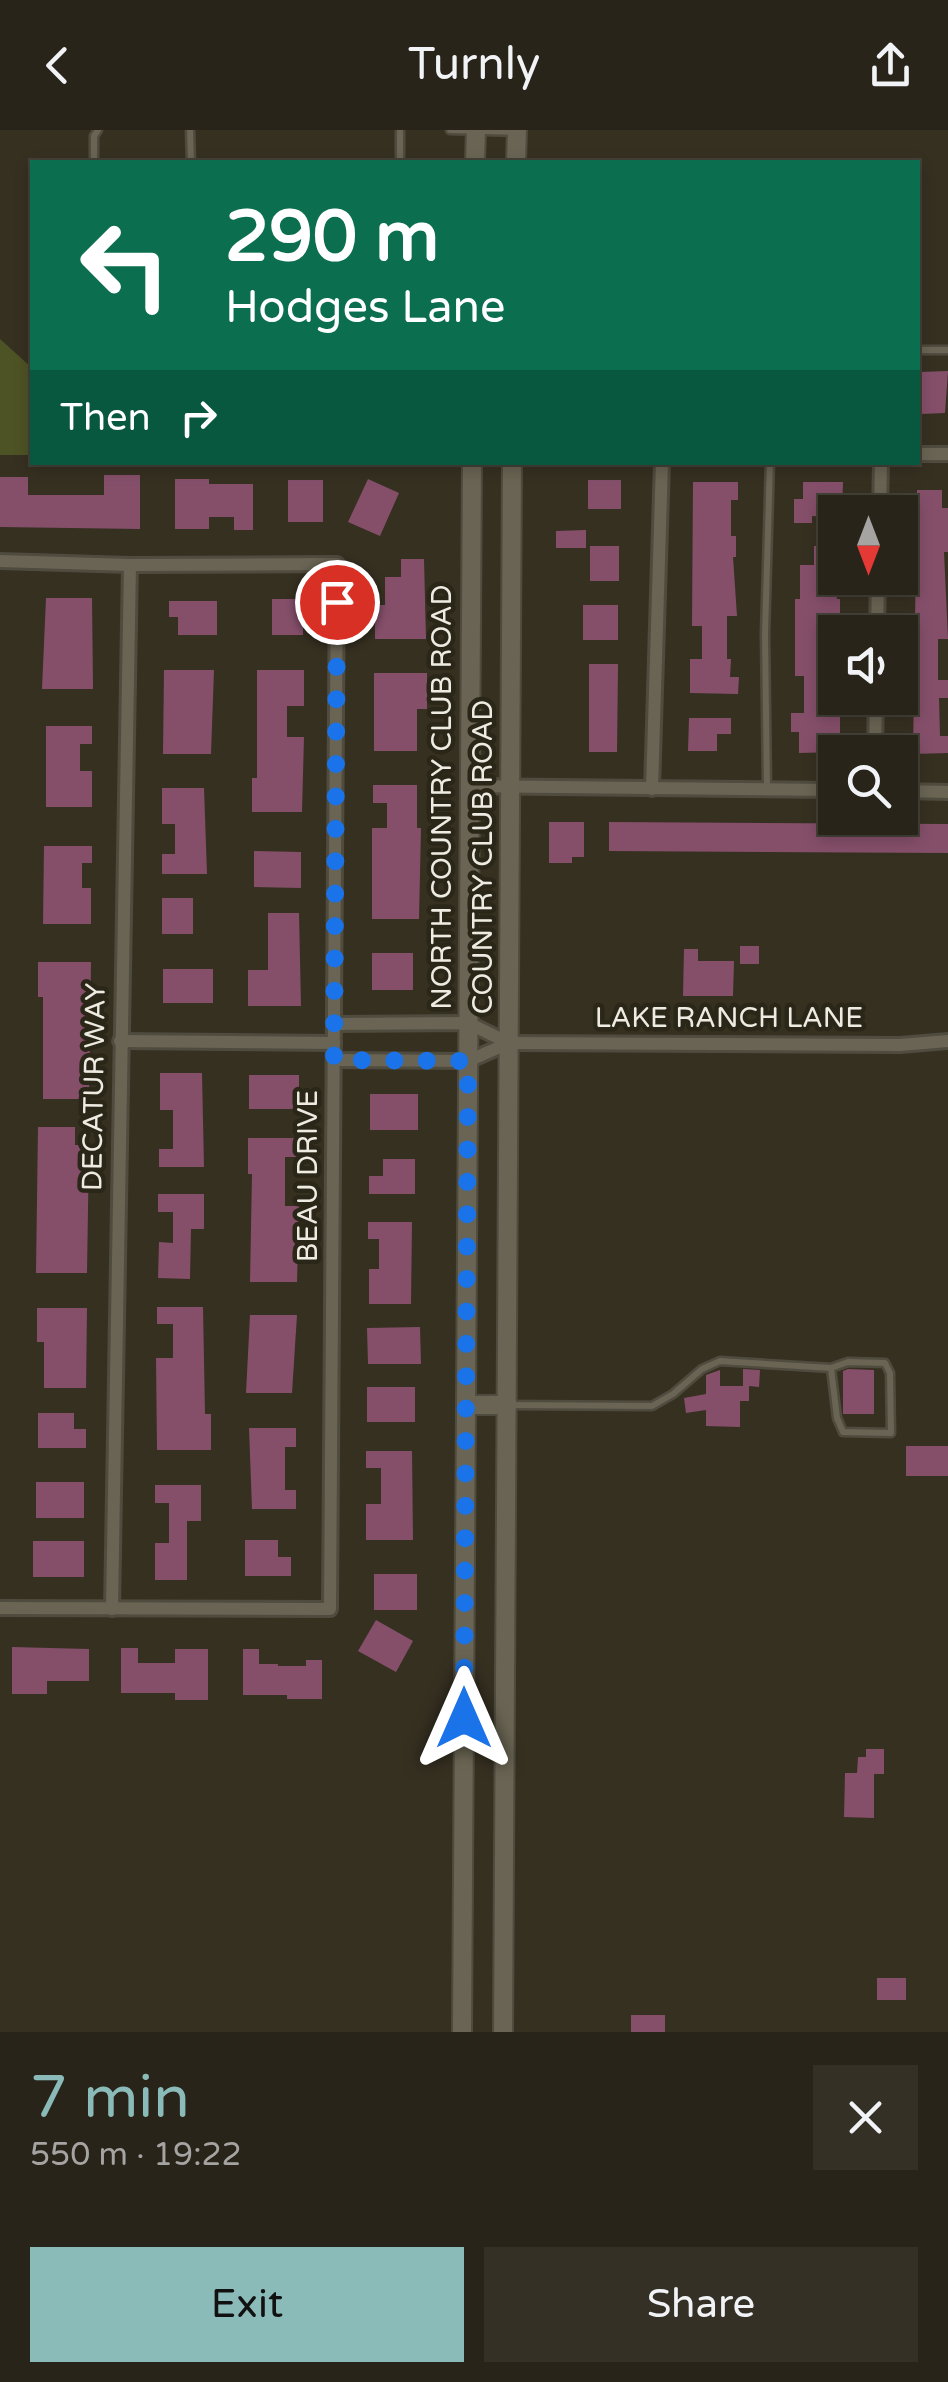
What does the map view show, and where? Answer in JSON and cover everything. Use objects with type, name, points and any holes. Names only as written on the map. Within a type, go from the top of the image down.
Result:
[{"type":"main road","points":[[476,130],[476,160]]},
{"type":"main road","points":[[516,160],[517,131]]},
{"type":"main road","name":"NORTH COUNTRY CLUB ROAD","points":[[462,2032],[472,465]]},
{"type":"main road","name":"COUNTRY CLUB ROAD","points":[[504,2032],[512,465]]},
{"type":"main road","points":[[466,1405],[508,1406]]},
{"type":"street","points":[[920,454],[948,454]]},
{"type":"street","points":[[652,790],[662,465]]},
{"type":"street","points":[[880,495],[881,465]]},
{"type":"street","points":[[0,561],[130,565]]},
{"type":"street","name":"BEAU DRIVE","points":[[112,1609],[330,1609],[337,564],[130,565]]},
{"type":"street","name":"DECATUR WAY","points":[[112,1609],[130,565]]},
{"type":"street","points":[[470,786],[818,790]]},
{"type":"street","points":[[918,791],[948,792]]},
{"type":"street","points":[[334,1024],[468,1023],[509,1043]]},
{"type":"street","name":"LAKE RANCH LANE","points":[[509,1043],[900,1045],[948,1040]]},
{"type":"street","points":[[120,1042],[334,1043]]},
{"type":"street","points":[[334,1060],[468,1061],[509,1043]]},
{"type":"street","points":[[0,1608],[112,1609]]},
{"type":"lane","points":[[94,160],[94,136],[98,130]]},
{"type":"lane","points":[[190,130],[191,160]]},
{"type":"lane","points":[[400,130],[400,160]]},
{"type":"lane","points":[[450,130],[517,131]]},
{"type":"lane","points":[[920,350],[948,350]]},
{"type":"lane","points":[[767,790],[765,634],[770,465]]},
{"type":"lane","points":[[508,1406],[652,1406],[702,1369],[720,1361],[831,1368],[848,1362],[885,1363],[890,1372],[891,1433],[843,1432],[837,1418],[831,1368]]},
{"type":"green space","points":[[0,339],[30,366],[30,455],[0,455]]},
{"type":"building","points":[[948,371],[945,413],[921,414],[920,372]]},
{"type":"building","points":[[104,475],[140,475],[140,529],[0,527],[0,477],[28,477],[28,495],[104,495]]},
{"type":"building","points":[[175,479],[253,484],[253,530],[234,530],[234,517],[209,517],[209,529],[175,529]]},
{"type":"building","points":[[368,479],[399,493],[380,536],[348,522]]},
{"type":"building","points":[[288,480],[323,480],[323,522],[288,522]]},
{"type":"building","points":[[588,480],[621,480],[621,509],[588,509]]},
{"type":"building","points":[[693,482],[738,482],[738,500],[731,500],[731,536],[736,536],[733,557],[737,616],[727,616],[727,659],[731,659],[730,677],[739,677],[738,694],[690,693],[690,659],[702,659],[702,626],[692,626]]},
{"type":"building","points":[[803,482],[843,482],[843,495],[818,495],[818,516],[812,516],[812,523],[794,523],[794,499],[803,499]]},
{"type":"building","points":[[917,490],[942,490],[942,508],[948,508],[948,552],[944,552],[948,639],[938,639],[938,680],[948,680],[948,698],[939,698],[940,736],[948,736],[948,753],[918,754],[918,735],[913,735],[914,715],[918,715]]},
{"type":"building","points":[[586,530],[586,548],[556,548],[556,531]]},
{"type":"building","points":[[590,546],[619,546],[619,581],[590,581]]},
{"type":"building","points":[[814,546],[818,546],[818,595],[837,595],[840,599],[840,615],[818,615],[818,715],[840,715],[840,735],[818,735],[818,753],[799,753],[799,732],[791,732],[791,713],[804,713],[804,676],[795,676],[795,599],[800,599],[800,565],[814,565]]},
{"type":"building","points":[[401,559],[424,559],[426,639],[375,639],[375,605],[385,605],[385,577],[401,577]]},
{"type":"building","points":[[46,598],[92,598],[93,689],[42,689]]},
{"type":"building","points":[[272,599],[303,599],[303,635],[272,635]]},
{"type":"building","points":[[169,601],[217,601],[217,635],[178,635],[178,617],[169,617]]},
{"type":"building","points":[[583,605],[618,605],[618,640],[583,640]]},
{"type":"building","points":[[589,664],[618,664],[617,752],[589,752]]},
{"type":"building","points":[[164,670],[214,670],[211,754],[163,754]]},
{"type":"building","points":[[257,670],[304,670],[304,706],[287,706],[287,737],[304,737],[302,812],[252,812],[252,778],[257,778]]},
{"type":"building","points":[[374,673],[427,673],[427,709],[417,709],[417,751],[374,751]]},
{"type":"building","points":[[689,718],[731,718],[731,734],[717,734],[717,751],[688,751]]},
{"type":"building","points":[[46,726],[92,726],[92,744],[80,744],[80,771],[92,771],[92,807],[46,807]]},
{"type":"building","points":[[373,785],[417,785],[417,828],[421,828],[419,919],[372,919],[372,828],[387,828],[387,803],[373,803]]},
{"type":"building","points":[[162,788],[204,788],[207,874],[162,874],[162,854],[175,854],[175,824],[162,824]]},
{"type":"building","points":[[549,822],[584,822],[584,857],[572,857],[572,863],[549,863]]},
{"type":"building","points":[[609,822],[818,823],[818,835],[918,835],[918,824],[948,824],[948,853],[609,851]]},
{"type":"building","points":[[44,846],[92,846],[92,863],[82,863],[82,888],[91,888],[91,924],[43,924]]},
{"type":"building","points":[[254,851],[301,852],[301,888],[254,887]]},
{"type":"building","points":[[162,898],[193,898],[193,934],[162,934]]},
{"type":"building","points":[[268,913],[299,913],[301,1006],[248,1006],[248,970],[268,970]]},
{"type":"building","points":[[740,946],[759,946],[759,964],[740,964]]},
{"type":"building","points":[[684,949],[698,949],[698,961],[734,961],[733,996],[683,996]]},
{"type":"building","points":[[372,953],[413,953],[413,990],[372,990]]},
{"type":"building","points":[[38,962],[91,962],[89,1099],[43,1099],[43,997],[38,997]]},
{"type":"building","points":[[163,969],[213,969],[213,1003],[163,1003]]},
{"type":"building","points":[[160,1073],[202,1073],[204,1167],[159,1167],[159,1149],[173,1149],[173,1110],[160,1110]]},
{"type":"building","points":[[249,1075],[299,1075],[299,1109],[249,1109]]},
{"type":"building","points":[[370,1094],[418,1094],[418,1130],[370,1130]]},
{"type":"building","points":[[38,1127],[75,1127],[75,1145],[89,1145],[87,1273],[36,1273]]},
{"type":"building","points":[[248,1138],[299,1138],[299,1157],[285,1157],[285,1206],[299,1206],[297,1282],[250,1282],[252,1174],[248,1174]]},
{"type":"building","points":[[383,1159],[415,1159],[415,1194],[369,1194],[369,1176],[383,1176]]},
{"type":"building","points":[[158,1194],[204,1194],[204,1229],[191,1229],[190,1279],[158,1278],[159,1242],[173,1243],[173,1212],[158,1212]]},
{"type":"building","points":[[368,1222],[412,1222],[411,1304],[369,1304],[369,1269],[379,1269],[379,1239],[368,1239]]},
{"type":"building","points":[[157,1307],[203,1307],[205,1414],[211,1414],[211,1450],[157,1450],[156,1358],[173,1358],[173,1324],[157,1324]]},
{"type":"building","points":[[37,1308],[87,1308],[86,1388],[44,1388],[44,1342],[37,1342]]},
{"type":"building","points":[[250,1315],[297,1315],[292,1393],[246,1393]]},
{"type":"building","points":[[420,1327],[421,1364],[368,1364],[367,1328]]},
{"type":"building","points":[[743,1369],[760,1370],[759,1387],[749,1386],[749,1401],[740,1401],[740,1427],[706,1426],[706,1410],[686,1413],[684,1398],[706,1394],[706,1375],[720,1370],[720,1386],[743,1386]]},
{"type":"building","points":[[874,1370],[874,1414],[843,1414],[843,1371]]},
{"type":"building","points":[[367,1387],[415,1387],[415,1422],[367,1422]]},
{"type":"building","points":[[38,1413],[74,1413],[74,1429],[86,1429],[86,1448],[38,1448]]},
{"type":"building","points":[[249,1428],[296,1428],[296,1447],[285,1447],[285,1490],[296,1490],[296,1509],[252,1509]]},
{"type":"building","points":[[906,1446],[948,1446],[948,1476],[906,1476]]},
{"type":"building","points":[[366,1451],[412,1451],[413,1540],[366,1540],[366,1504],[381,1504],[381,1468],[366,1468]]},
{"type":"building","points":[[36,1482],[84,1482],[84,1518],[36,1518]]},
{"type":"building","points":[[155,1485],[201,1485],[201,1521],[187,1521],[187,1580],[155,1580],[155,1543],[169,1543],[169,1503],[155,1503]]},
{"type":"building","points":[[245,1540],[278,1540],[278,1557],[291,1557],[291,1576],[245,1576]]},
{"type":"building","points":[[33,1541],[84,1541],[84,1577],[33,1577]]},
{"type":"building","points":[[374,1574],[417,1574],[417,1610],[374,1610]]},
{"type":"building","points":[[376,1620],[413,1641],[396,1672],[358,1651]]},
{"type":"building","points":[[12,1647],[89,1649],[89,1681],[47,1681],[47,1694],[12,1694]]},
{"type":"building","points":[[121,1648],[138,1648],[138,1663],[175,1663],[175,1649],[208,1649],[208,1700],[175,1700],[175,1693],[121,1693]]},
{"type":"building","points":[[243,1649],[259,1649],[259,1664],[306,1666],[306,1660],[322,1660],[322,1699],[243,1695]]},
{"type":"building","points":[[866,1749],[884,1749],[884,1774],[874,1774],[874,1818],[844,1817],[845,1773],[857,1773],[858,1757],[866,1757]]},
{"type":"building","points":[[877,1978],[906,1978],[906,2000],[877,2000]]},
{"type":"building","points":[[631,2015],[665,2015],[665,2032],[631,2032]]},
{"type":"route","points":[[337,602],[334,1060],[468,1061],[464,1718]]}]
